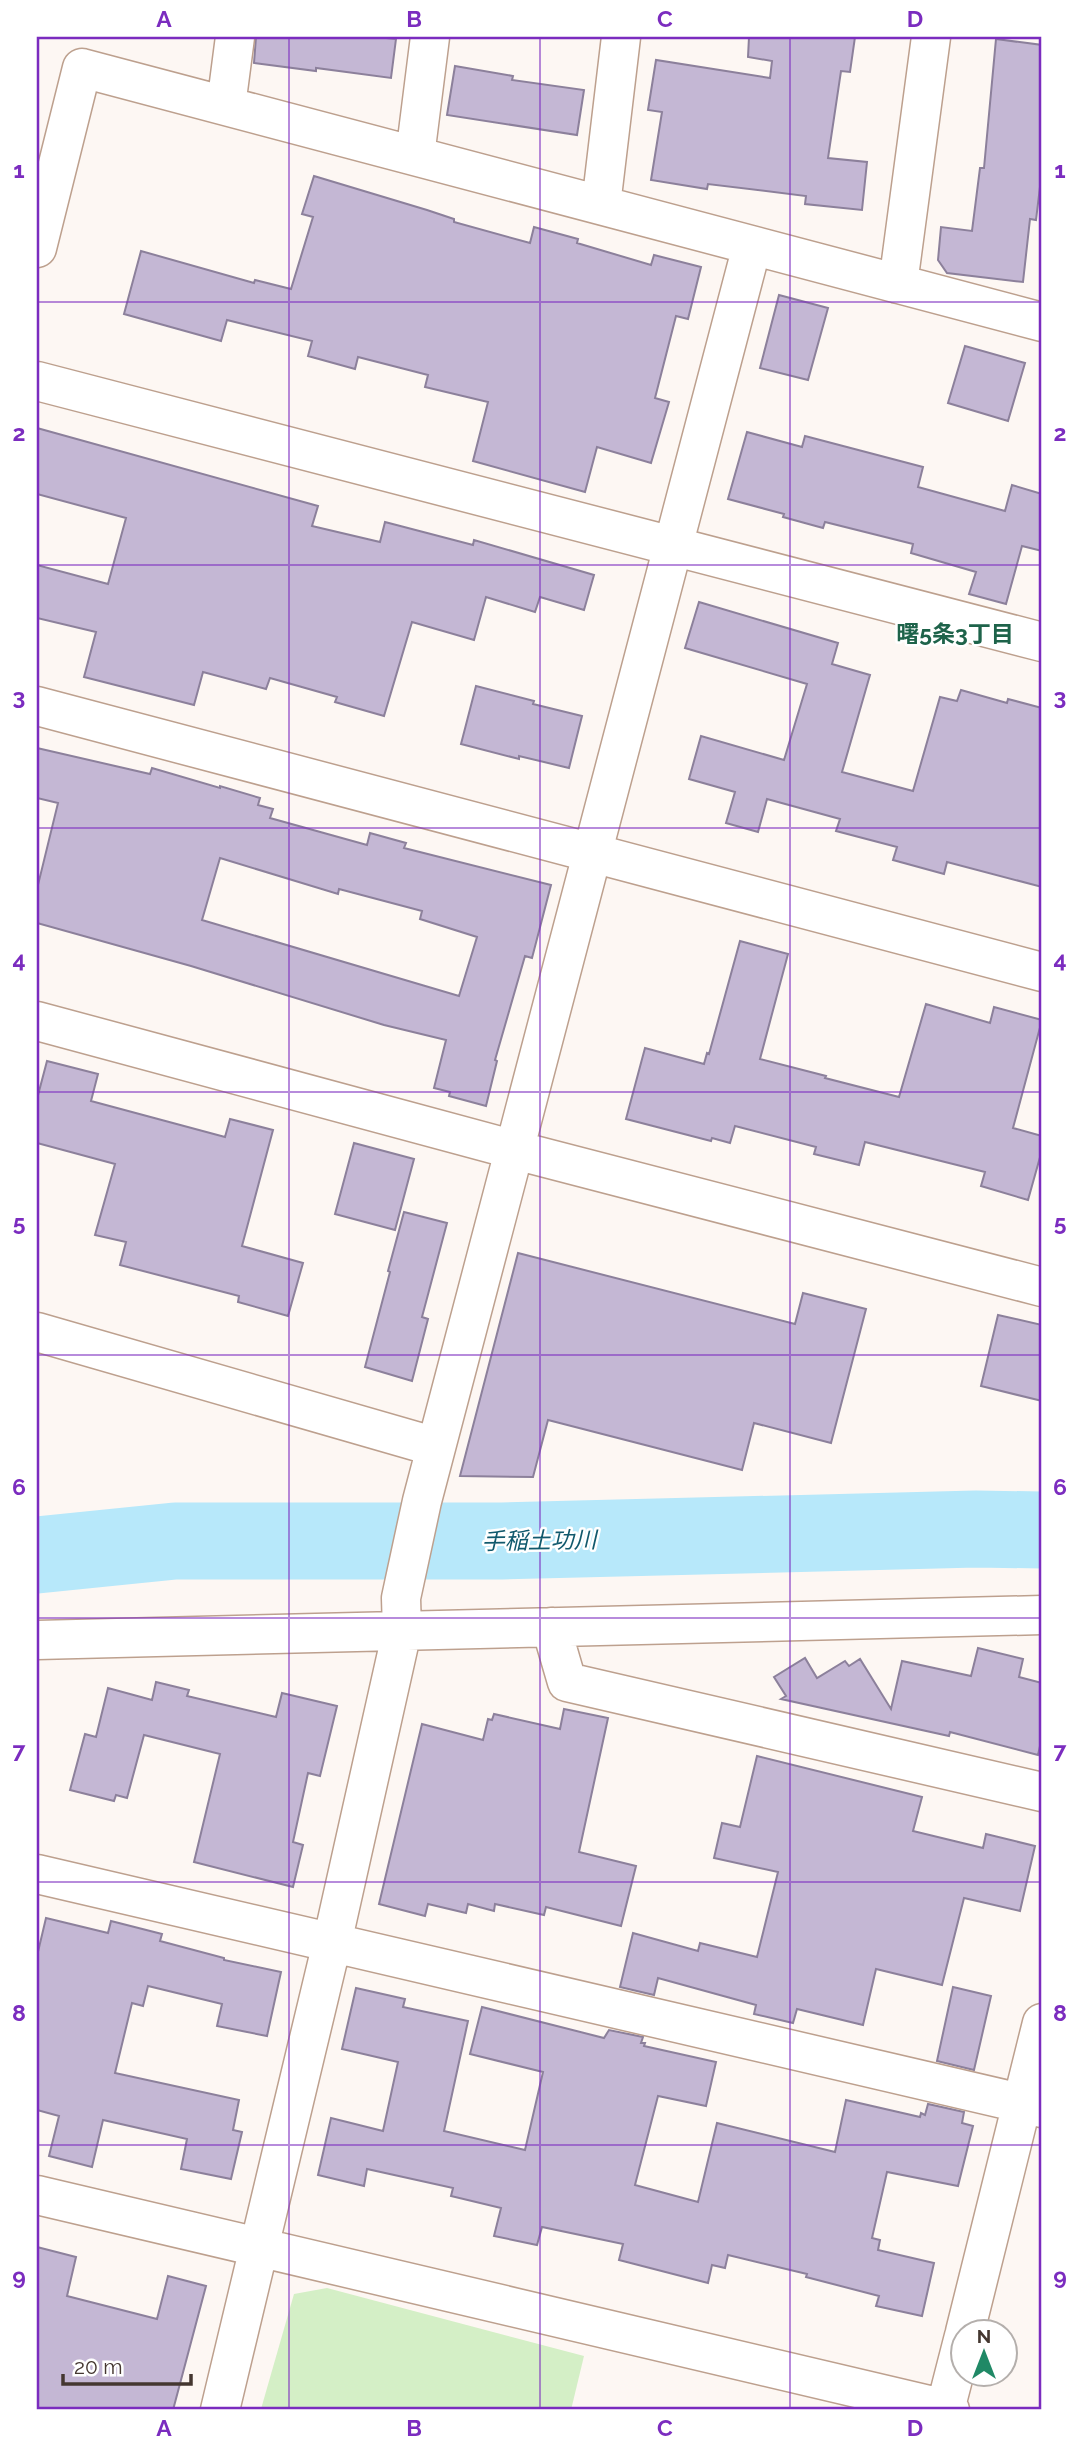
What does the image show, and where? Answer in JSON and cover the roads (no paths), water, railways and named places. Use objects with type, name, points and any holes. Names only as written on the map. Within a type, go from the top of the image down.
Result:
[{"type":"street","points":[[226,106],[234,37]]},
{"type":"street","points":[[415,156],[430,37]]},
{"type":"street","points":[[601,205],[621,37]]},
{"type":"street","points":[[898,284],[931,37]]},
{"type":"street","points":[[37,248],[82,68],[1042,322]]},
{"type":"street","points":[[220,2410],[332,1943],[422,1501],[752,246]]},
{"type":"street","points":[[37,382],[1042,642]]},
{"type":"street","points":[[37,706],[1042,972]]},
{"type":"street","points":[[37,1021],[515,1150],[1042,1287]]},
{"type":"street","points":[[37,1332],[436,1447]]},
{"type":"street","points":[[37,1640],[401,1614],[551,1626],[1042,1615]]},
{"type":"street","points":[[551,1626],[567,1682],[1042,1792]]},
{"type":"street","points":[[37,1874],[1033,2105]]},
{"type":"street","points":[[969,2318],[1033,2105],[1042,2022]]},
{"type":"street","points":[[37,2195],[947,2410],[952,2388]]},
{"type":"waterway","name":"手稲土功川","points":[[37,1555],[175,1541],[502,1541],[976,1529],[1042,1530]]},
{"type":"district","name":"曙5条3丁目","points":[[955,633]]}]
